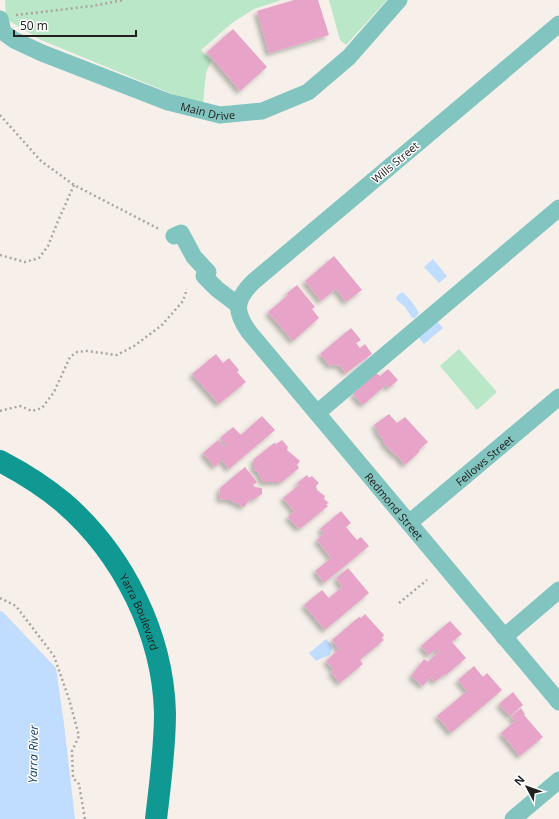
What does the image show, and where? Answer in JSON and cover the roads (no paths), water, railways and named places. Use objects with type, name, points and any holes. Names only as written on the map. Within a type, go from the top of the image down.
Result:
[{"type":"main road","name":"Yarra Boulevard","points":[[0,462],[41,485],[63,502],[98,538],[130,585],[151,633],[158,663],[165,712],[164,748],[156,819]]},
{"type":"street","name":"Main Drive","points":[[8,17],[3,32],[14,40],[42,53],[168,102],[220,115],[262,111],[308,92],[349,57],[399,0]]},
{"type":"street","name":"Wills Street","points":[[238,305],[244,290],[253,282],[559,24]]},
{"type":"street","points":[[317,412],[559,208]]},
{"type":"street","points":[[174,236],[181,233],[194,257],[208,272],[204,276],[217,289],[238,305]]},
{"type":"street","name":"Redmond Street","points":[[238,305],[243,324],[249,332],[559,702]]},
{"type":"street","name":"Fellows Street","points":[[409,523],[559,397]]},
{"type":"street","points":[[504,637],[559,590]]},
{"type":"street","points":[[513,819],[559,780]]},
{"type":"water","points":[[433,259],[447,276],[439,283],[424,267]]},
{"type":"water","points":[[402,292],[419,313],[415,318],[412,318],[405,307],[396,299]]},
{"type":"water","points":[[437,321],[443,328],[424,344],[418,337]]},
{"type":"water","name":"Yarra River","points":[[0,611],[3,612],[56,668],[75,819],[0,819]]},
{"type":"water","points":[[326,639],[331,646],[330,655],[316,661],[309,653]]}]
